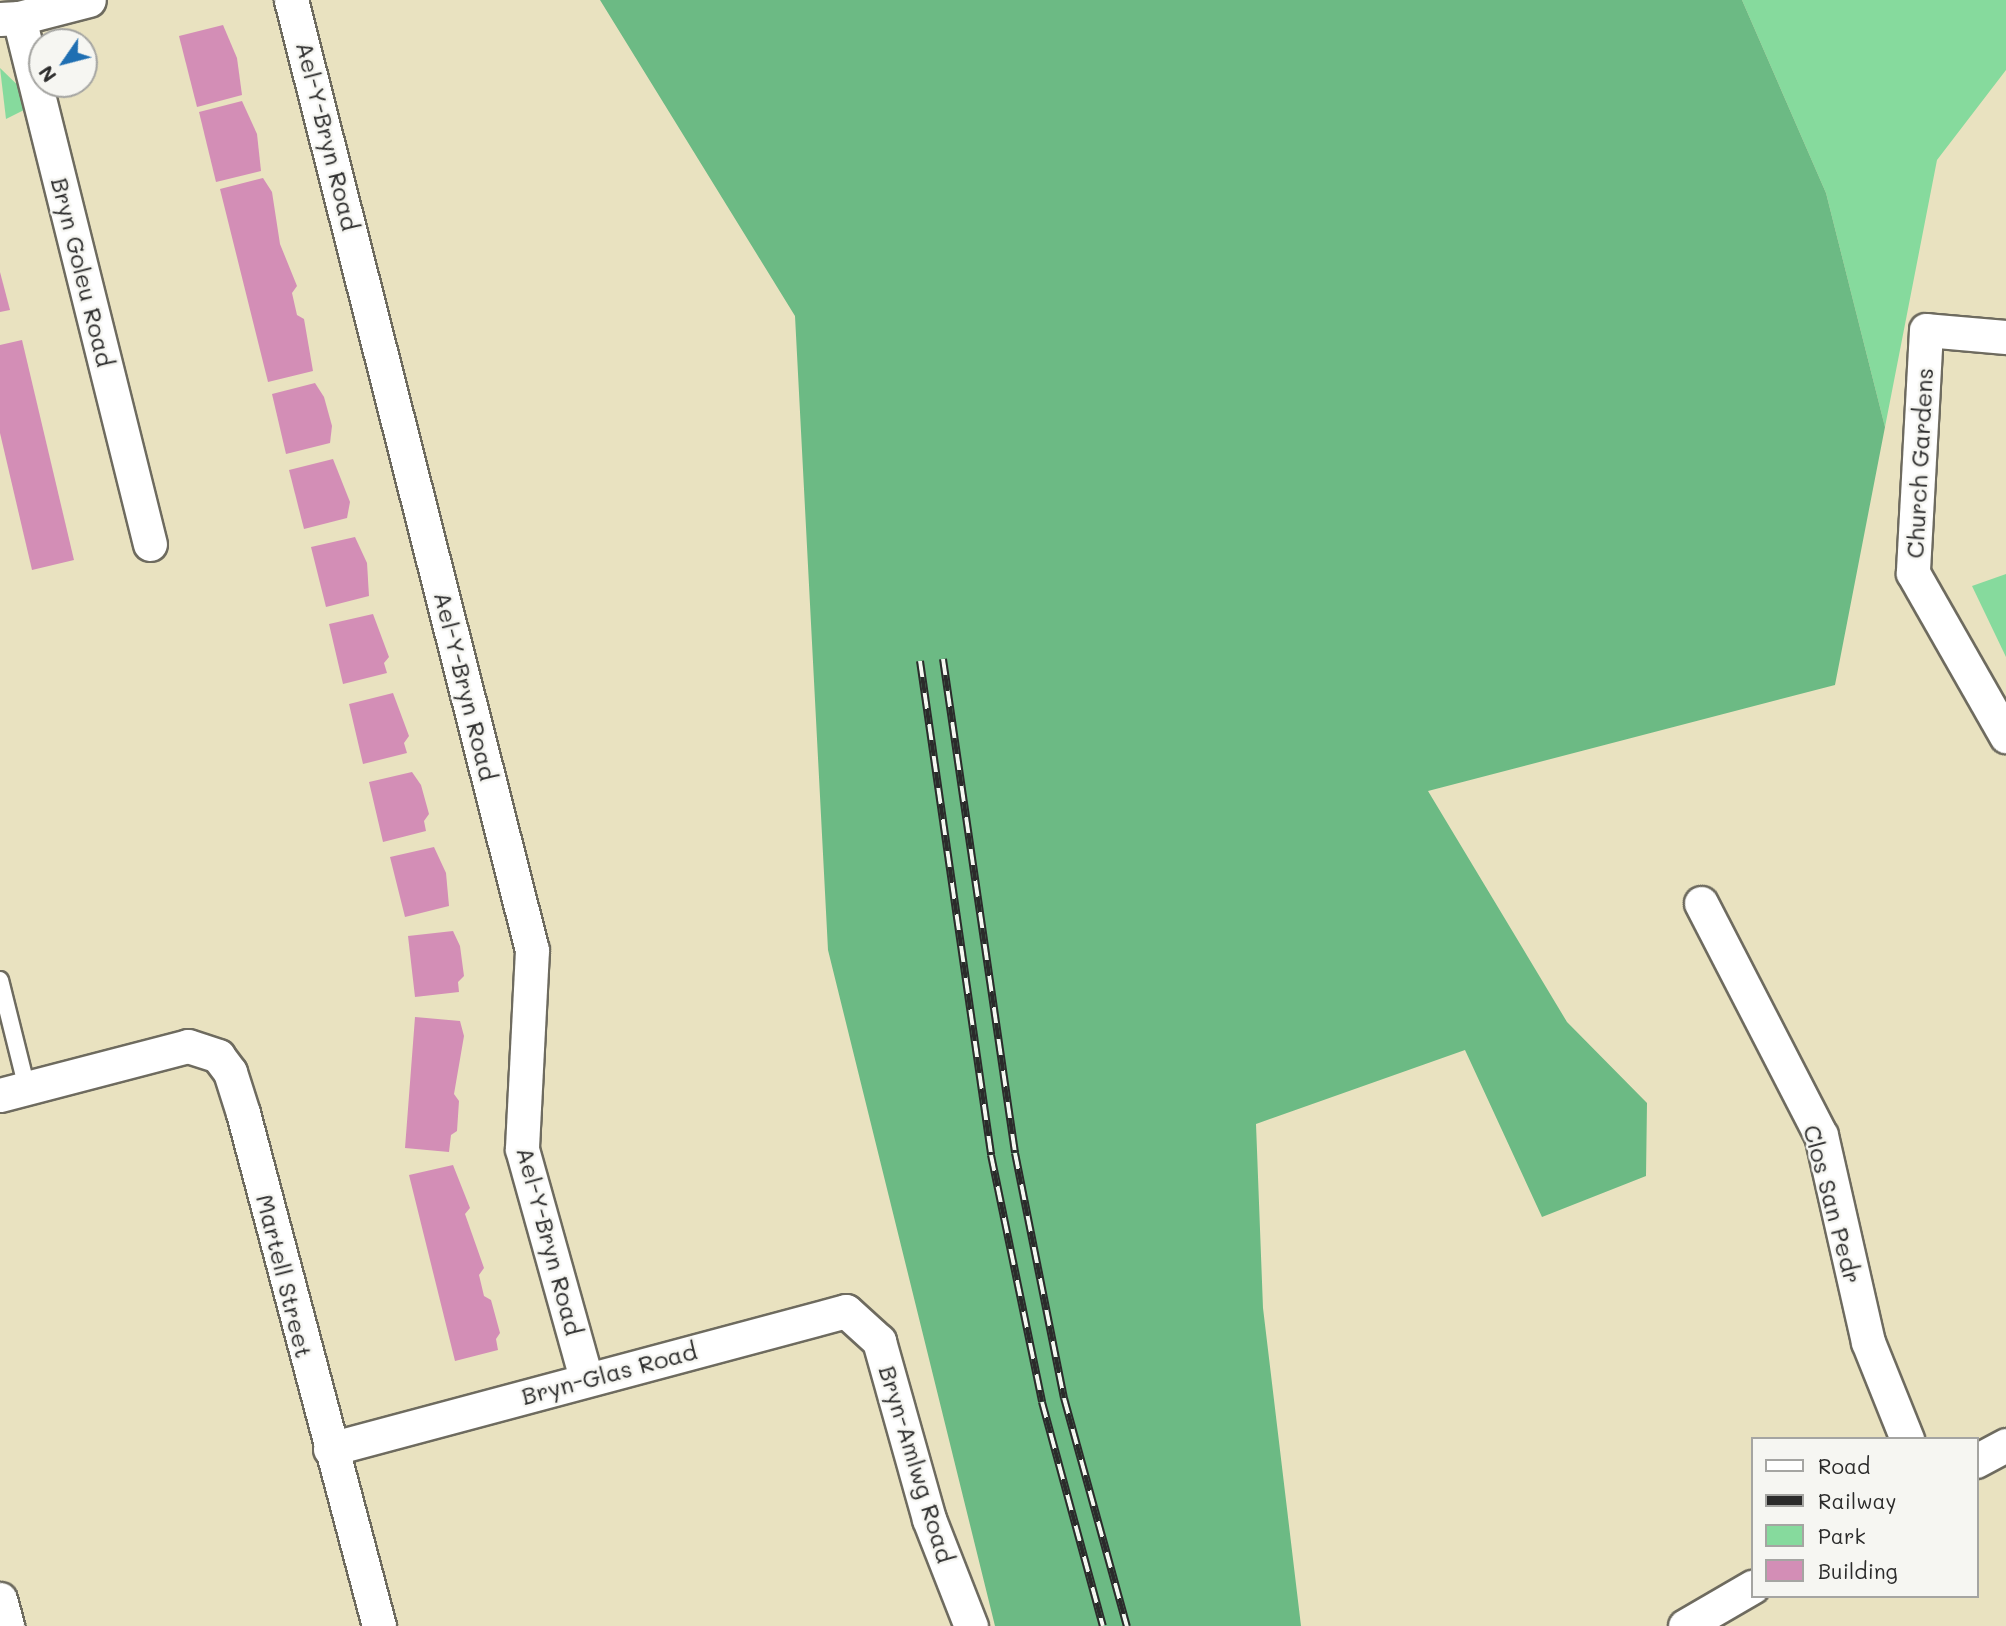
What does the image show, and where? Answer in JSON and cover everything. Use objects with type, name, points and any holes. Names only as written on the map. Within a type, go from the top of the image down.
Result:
[{"type":"street","points":[[10,19],[89,0]]},
{"type":"street","name":"Ael-Y-Bryn Road","points":[[291,0],[532,950],[522,1149],[586,1378]]},
{"type":"street","name":"Bryn Goleu Road","points":[[10,19],[150,544]]},
{"type":"street","name":"Church Gardens","points":[[2006,337],[1926,330],[1913,573],[2006,736]]},
{"type":"street","name":"Clos San Pedr","points":[[1702,903],[1821,1135],[1868,1342],[1906,1437]]},
{"type":"street","name":"Martell Street","points":[[13,1091],[188,1046],[218,1056],[230,1072],[380,1626]]},
{"type":"street","name":"Bryn-Glas Road","points":[[330,1449],[586,1378],[846,1311],[879,1341]]},
{"type":"street","name":"Bryn-Amlwg Road","points":[[879,1341],[929,1519],[971,1626]]},
{"type":"street","points":[[1978,1460],[2006,1445]]},
{"type":"street","points":[[1685,1626],[1750,1588]]},
{"type":"street","points":[[0,1600],[7,1626]]},
{"type":"lane","points":[[0,980],[13,1091]]},
{"type":"green space","points":[[600,0],[1742,0],[1826,193],[1885,427],[1835,685],[1428,791],[1567,1022],[1647,1103],[1646,1176],[1542,1217],[1465,1050],[1256,1124],[1263,1308],[1301,1626],[995,1626],[828,950],[795,316]]},
{"type":"green space","points":[[1742,0],[2006,0],[2006,70],[1937,160],[1885,427],[1826,193]]},
{"type":"green space","points":[[0,68],[32,99],[26,109],[6,119]]},
{"type":"green space","points":[[2006,574],[2006,657],[1972,586]]},
{"type":"building","points":[[223,25],[237,58],[242,95],[197,107],[179,36]]},
{"type":"building","points":[[242,101],[257,134],[261,171],[216,182],[199,112]]},
{"type":"building","points":[[263,178],[272,192],[280,244],[297,286],[292,293],[297,315],[304,319],[313,371],[268,382],[220,189]]},
{"type":"building","points":[[0,272],[10,310],[0,312]]},
{"type":"building","points":[[22,340],[74,560],[32,570],[0,433],[0,345]]},
{"type":"building","points":[[315,383],[324,397],[332,426],[330,443],[286,454],[272,394]]},
{"type":"building","points":[[333,459],[350,502],[347,518],[304,529],[289,470]]},
{"type":"building","points":[[355,537],[367,563],[369,596],[326,607],[311,547]]},
{"type":"building","points":[[373,614],[389,657],[384,663],[387,673],[343,684],[329,624]]},
{"type":"building","points":[[393,693],[409,736],[404,743],[407,753],[363,764],[349,704]]},
{"type":"building","points":[[412,772],[421,785],[429,814],[424,821],[426,831],[383,842],[369,782]]},
{"type":"building","points":[[434,847],[446,873],[449,906],[405,917],[390,857]]},
{"type":"building","points":[[453,931],[460,946],[464,976],[458,982],[459,992],[415,997],[408,936]]},
{"type":"building","points":[[415,1017],[460,1021],[464,1036],[454,1094],[459,1101],[457,1131],[451,1135],[449,1152],[405,1148]]},
{"type":"building","points":[[453,1165],[470,1208],[465,1214],[484,1268],[479,1275],[484,1296],[491,1300],[500,1333],[496,1339],[498,1350],[455,1361],[409,1175]]},
{"type":"railway","points":[[943,659],[1015,1153],[1064,1398],[1127,1626]]},
{"type":"railway","points":[[920,661],[991,1155],[1042,1402],[1103,1626]]}]
